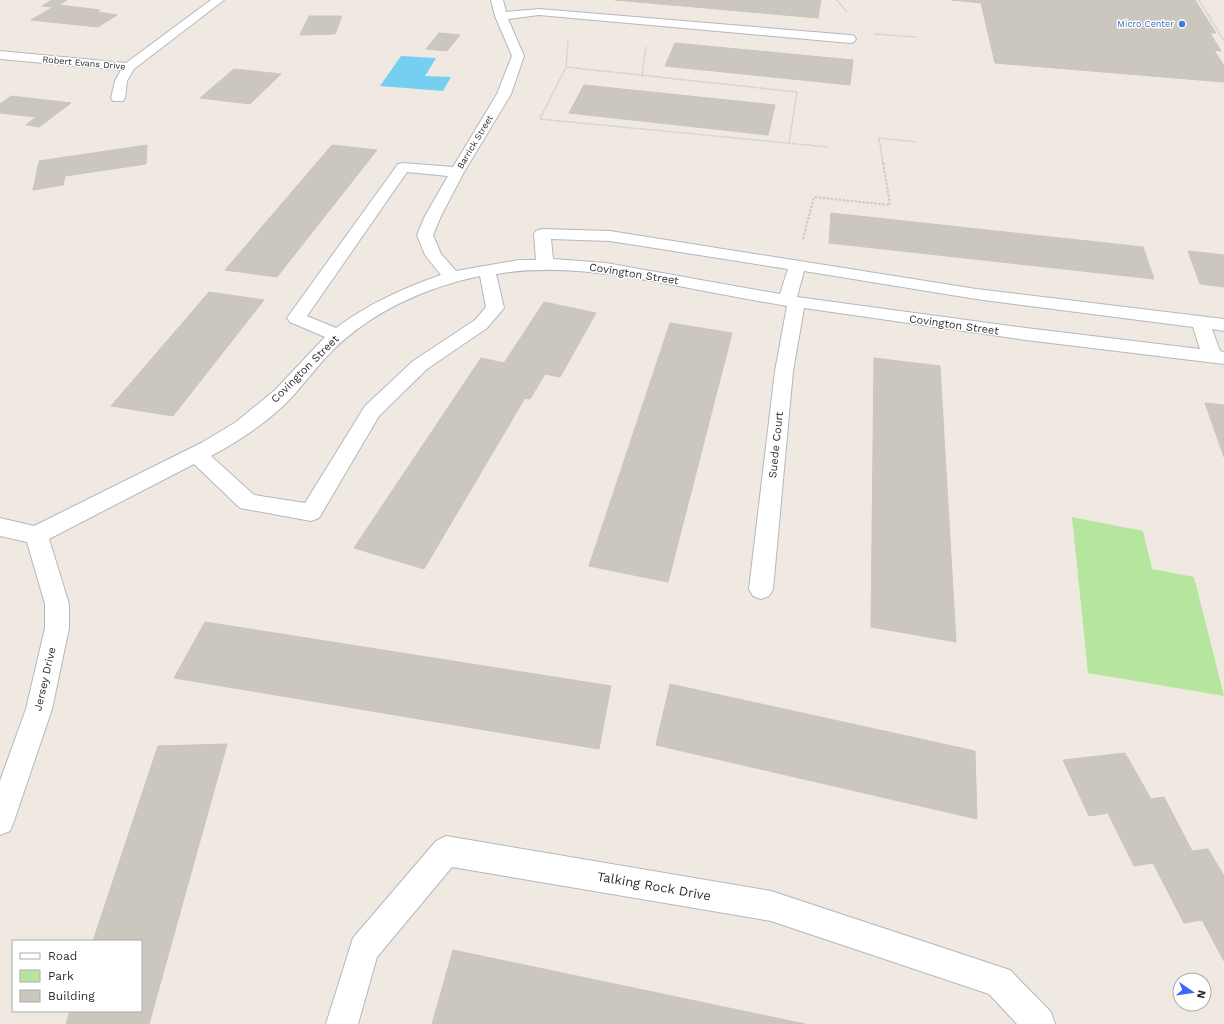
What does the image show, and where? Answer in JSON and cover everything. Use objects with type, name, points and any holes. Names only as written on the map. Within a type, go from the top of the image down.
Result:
[{"type":"street","name":"Robert Evans Drive","points":[[0,55],[129,67],[218,0]]},
{"type":"street","name":"Barrick Street","points":[[452,278],[433,255],[426,235],[433,216],[457,172],[504,94],[518,56],[501,16],[498,0]]},
{"type":"street","points":[[501,16],[539,12],[850,39]]},
{"type":"street","points":[[118,98],[121,80],[129,67]]},
{"type":"street","points":[[338,336],[296,318],[403,167],[457,172]]},
{"type":"street","points":[[545,265],[542,234],[610,236],[976,294],[1224,325]]},
{"type":"street","name":"Covington Street","points":[[36,535],[196,454],[243,427],[282,395],[326,346],[360,319],[397,298],[452,278],[487,270],[519,266],[545,265],[606,268],[791,301],[1026,334],[1218,357]]},
{"type":"street","name":"Suede Court","points":[[761,589],[796,265]]},
{"type":"street","points":[[196,454],[248,502],[311,512],[372,411],[420,365],[482,324],[495,308],[487,270]]},
{"type":"street","points":[[1200,322],[1218,357]]},
{"type":"street","points":[[0,527],[36,535]]},
{"type":"street","name":"Jersey Drive","points":[[0,821],[39,709],[57,628],[57,604],[36,535]]},
{"type":"street","name":"Talking Rock Drive","points":[[342,1024],[364,949],[446,851],[771,906],[999,981],[1039,1024]]},
{"type":"path","points":[[1199,0],[1224,41]]},
{"type":"path","points":[[552,13],[568,39],[566,67],[540,119],[828,147]]},
{"type":"path","points":[[867,33],[917,37]]},
{"type":"path","points":[[642,76],[646,45]]},
{"type":"path","points":[[566,67],[797,92],[789,143]]},
{"type":"path","points":[[802,242],[814,197],[890,205],[879,138],[916,142]]},
{"type":"green space","points":[[1072,517],[1143,531],[1152,569],[1194,577],[1224,696],[1088,673]]},
{"type":"water","points":[[401,56],[436,58],[425,76],[451,77],[443,91],[380,86]]},
{"type":"building","points":[[52,0],[67,0],[59,5],[100,10],[96,12],[117,15],[98,27],[31,20],[53,7],[42,6]]},
{"type":"building","points":[[615,0],[821,0],[818,18]]},
{"type":"building","points":[[952,0],[1195,0],[1216,33],[1210,33],[1221,51],[1214,50],[1224,66],[1224,82],[995,63],[981,3]]},
{"type":"building","points":[[309,16],[342,16],[335,34],[300,35]]},
{"type":"building","points":[[439,33],[460,35],[447,51],[426,49]]},
{"type":"building","points":[[675,43],[853,60],[850,85],[665,66]]},
{"type":"building","points":[[234,69],[281,74],[250,104],[200,98]]},
{"type":"building","points":[[584,85],[775,105],[768,135],[569,113]]},
{"type":"building","points":[[11,96],[71,103],[39,127],[26,125],[36,117],[0,113],[0,104]]},
{"type":"building","points":[[147,145],[146,164],[65,176],[63,185],[33,190],[39,161]]},
{"type":"building","points":[[332,145],[377,150],[277,277],[225,270]]},
{"type":"building","points":[[831,213],[1143,247],[1154,279],[829,243]]},
{"type":"building","points":[[1188,251],[1224,255],[1224,287],[1200,284]]},
{"type":"building","points":[[209,292],[264,300],[173,416],[111,406]]},
{"type":"building","points":[[544,302],[596,313],[560,377],[545,374],[530,399],[525,398],[424,569],[354,548],[481,358],[504,363]]},
{"type":"building","points":[[670,323],[732,333],[668,582],[589,566]]},
{"type":"building","points":[[874,358],[940,366],[956,642],[871,627]]},
{"type":"building","points":[[1205,403],[1224,405],[1224,457]]},
{"type":"building","points":[[205,622],[611,686],[599,749],[174,678]]},
{"type":"building","points":[[670,684],[975,751],[977,819],[656,745]]},
{"type":"building","points":[[227,744],[149,1024],[66,1024],[70,1012],[142,1012],[142,940],[93,940],[158,746]]},
{"type":"building","points":[[1125,753],[1151,799],[1164,797],[1192,851],[1208,849],[1224,876],[1224,961],[1202,920],[1184,923],[1153,863],[1134,866],[1108,813],[1089,816],[1063,760]]},
{"type":"building","points":[[453,950],[805,1024],[432,1024]]},
{"type":"place","name":"Micro Center","points":[[1182,24]]}]
